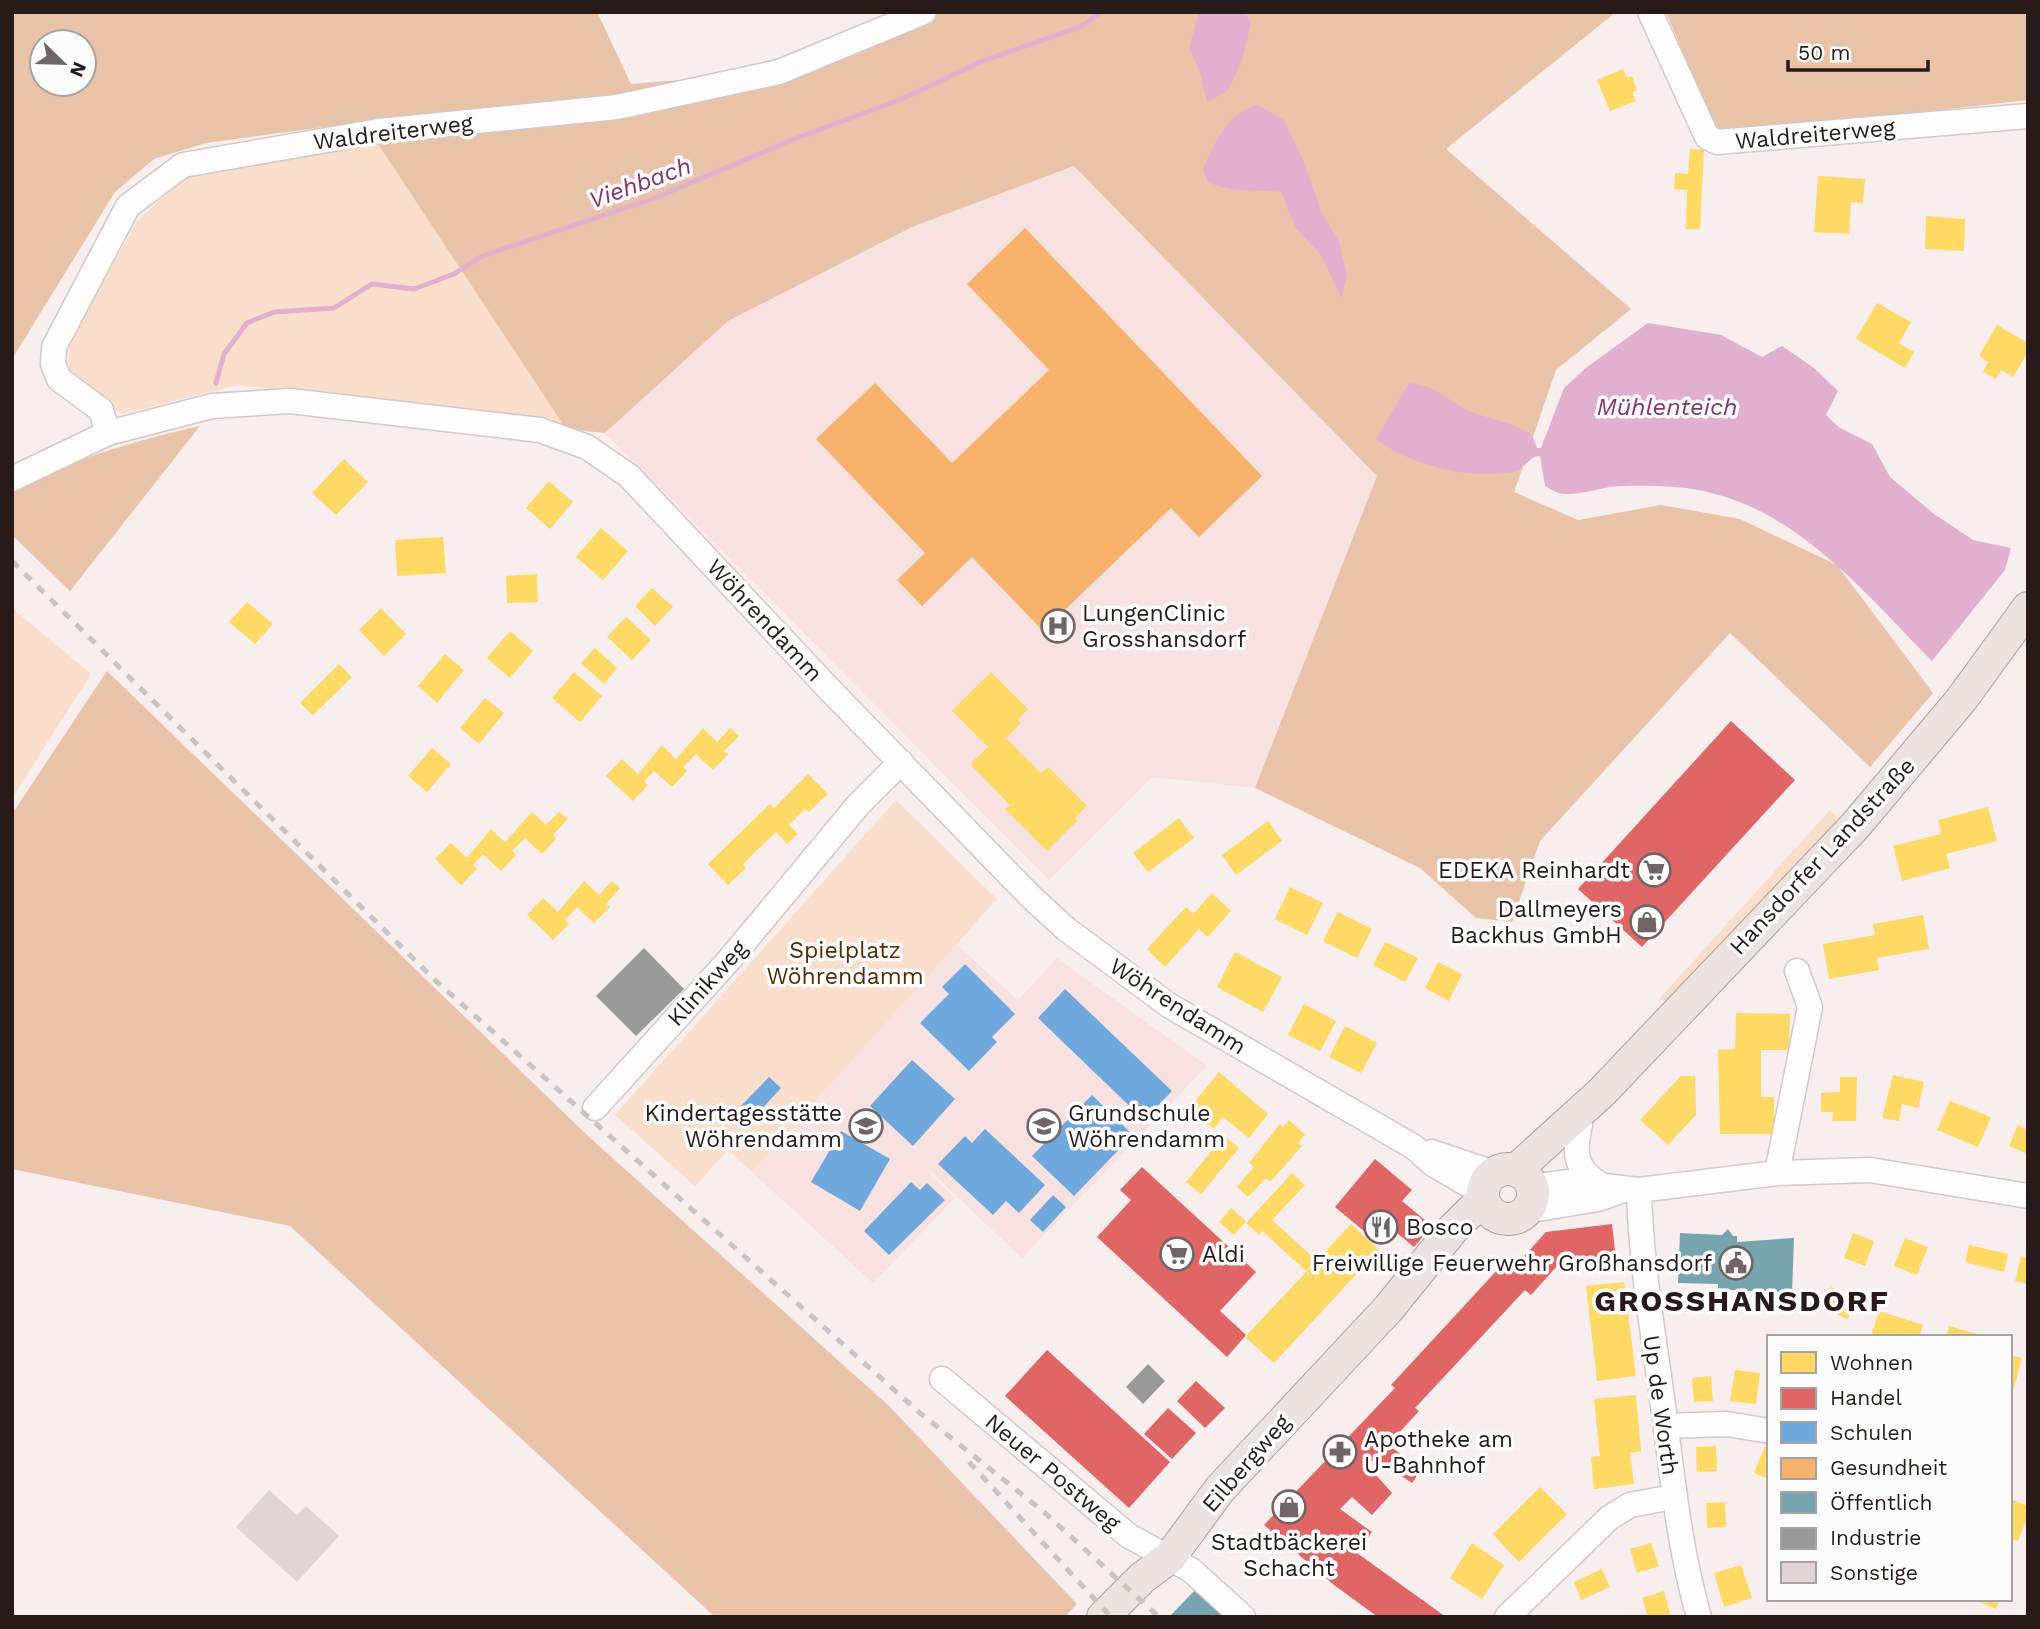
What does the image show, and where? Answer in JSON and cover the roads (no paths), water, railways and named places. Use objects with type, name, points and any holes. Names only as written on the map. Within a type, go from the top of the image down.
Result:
[{"type":"main road","name":"Hansdorfer Landstraße","points":[[1508,1192],[1855,826],[1961,700],[2028,608]]},
{"type":"main road","name":"Hansdorfer Landstraße","points":[[1508,1192],[1580,1125],[1602,1092]]},
{"type":"main road","name":"Eilbergweg","points":[[1103,1617],[1142,1578],[1170,1557],[1220,1489],[1389,1308],[1452,1230],[1508,1192]]},
{"type":"street","name":"Waldreiterweg","points":[[107,433],[101,410],[59,379],[53,364],[54,347],[128,206],[184,165],[379,131],[617,107],[779,72],[924,12]]},
{"type":"street","name":"Waldreiterweg","points":[[1643,12],[1662,43]]},
{"type":"street","name":"Waldreiterweg","points":[[1650,12],[1707,137],[1717,142],[2028,116]]},
{"type":"street","name":"Wöhrendamm","points":[[12,479],[107,433],[212,406],[290,401],[540,430],[587,447],[629,476],[1030,896],[1098,954],[1170,1006],[1414,1147],[1508,1192],[1598,1199],[1630,1190],[1776,1173],[1870,1170],[2028,1196]]},
{"type":"street","name":"Klinikweg","points":[[595,1108],[730,959],[859,804],[901,762]]},
{"type":"street","points":[[1776,1173],[1810,1007],[1797,971]]},
{"type":"street","points":[[1580,1125],[1575,1155],[1584,1175],[1598,1183]]},
{"type":"street","name":"Wöhrendamm","points":[[1508,1192],[1598,1183],[1630,1190]]},
{"type":"street","name":"Up de Worth","points":[[1630,1190],[1666,1426],[1673,1497],[1685,1565],[1699,1617]]},
{"type":"street","name":"Neuer Postweg","points":[[942,1379],[1129,1536],[1170,1557],[1208,1583],[1244,1617]]},
{"type":"street","points":[[1666,1426],[1727,1424],[1767,1431]]},
{"type":"street","points":[[1507,1617],[1609,1518],[1630,1505],[1673,1497]]},
{"type":"water","points":[[1199,12],[1245,12],[1251,23],[1242,60],[1228,91],[1207,102],[1200,72],[1189,48]]},
{"type":"water","points":[[1258,105],[1284,120],[1302,157],[1321,211],[1339,242],[1347,276],[1341,298],[1321,255],[1296,228],[1281,192],[1234,189],[1208,182],[1203,169],[1223,130],[1238,114]]},
{"type":"water","name":"Mühlenteich","points":[[1648,323],[1721,335],[1762,357],[1782,346],[1814,368],[1838,391],[1826,415],[1840,428],[1872,444],[1890,477],[1934,514],[1973,540],[2011,548],[2005,570],[1932,661],[1877,604],[1818,549],[1786,526],[1752,507],[1715,494],[1675,487],[1619,486],[1564,494],[1545,486],[1540,456],[1513,472],[1478,474],[1423,463],[1376,439],[1409,383],[1428,387],[1463,408],[1525,431],[1532,435],[1537,448],[1541,448],[1564,388],[1587,367]]},
{"type":"waterway","name":"Viehbach","points":[[216,383],[224,354],[247,323],[274,312],[334,308],[372,284],[414,289],[454,274],[482,256],[655,198],[794,139],[902,99],[980,62],[1080,27],[1102,12]]},
{"type":"railway","points":[[12,561],[435,980],[920,1413],[1044,1512],[1159,1617]]},
{"type":"railway","points":[[969,1462],[1111,1617]]},
{"type":"place","name":"LungenClinic Grosshansdorf","points":[[1058,626]]},
{"type":"place","name":"EDEKA Reinhardt","points":[[1654,870]]},
{"type":"place","name":"Dallmeyers Backhus GmbH","points":[[1647,922]]},
{"type":"place","name":"Kindertagesstätte Wöhrendamm","points":[[866,1126]]},
{"type":"place","name":"Grundschule Wöhrendamm","points":[[1044,1126]]},
{"type":"place","name":"Bosco","points":[[1381,1227]]},
{"type":"place","name":"Aldi","points":[[1177,1254]]},
{"type":"place","name":"Freiwillige Feuerwehr Großhansdorf","points":[[1736,1263]]},
{"type":"place","name":"Apotheke am U-Bahnhof","points":[[1340,1452]]},
{"type":"place","name":"Stadtbäckerei Schacht","points":[[1289,1507]]},
{"type":"district","name":"GROSSHANSDORF","points":[[1742,1301]]},
{"type":"park label","name":"Spielplatz Wöhrendamm","points":[[845,963]]}]
